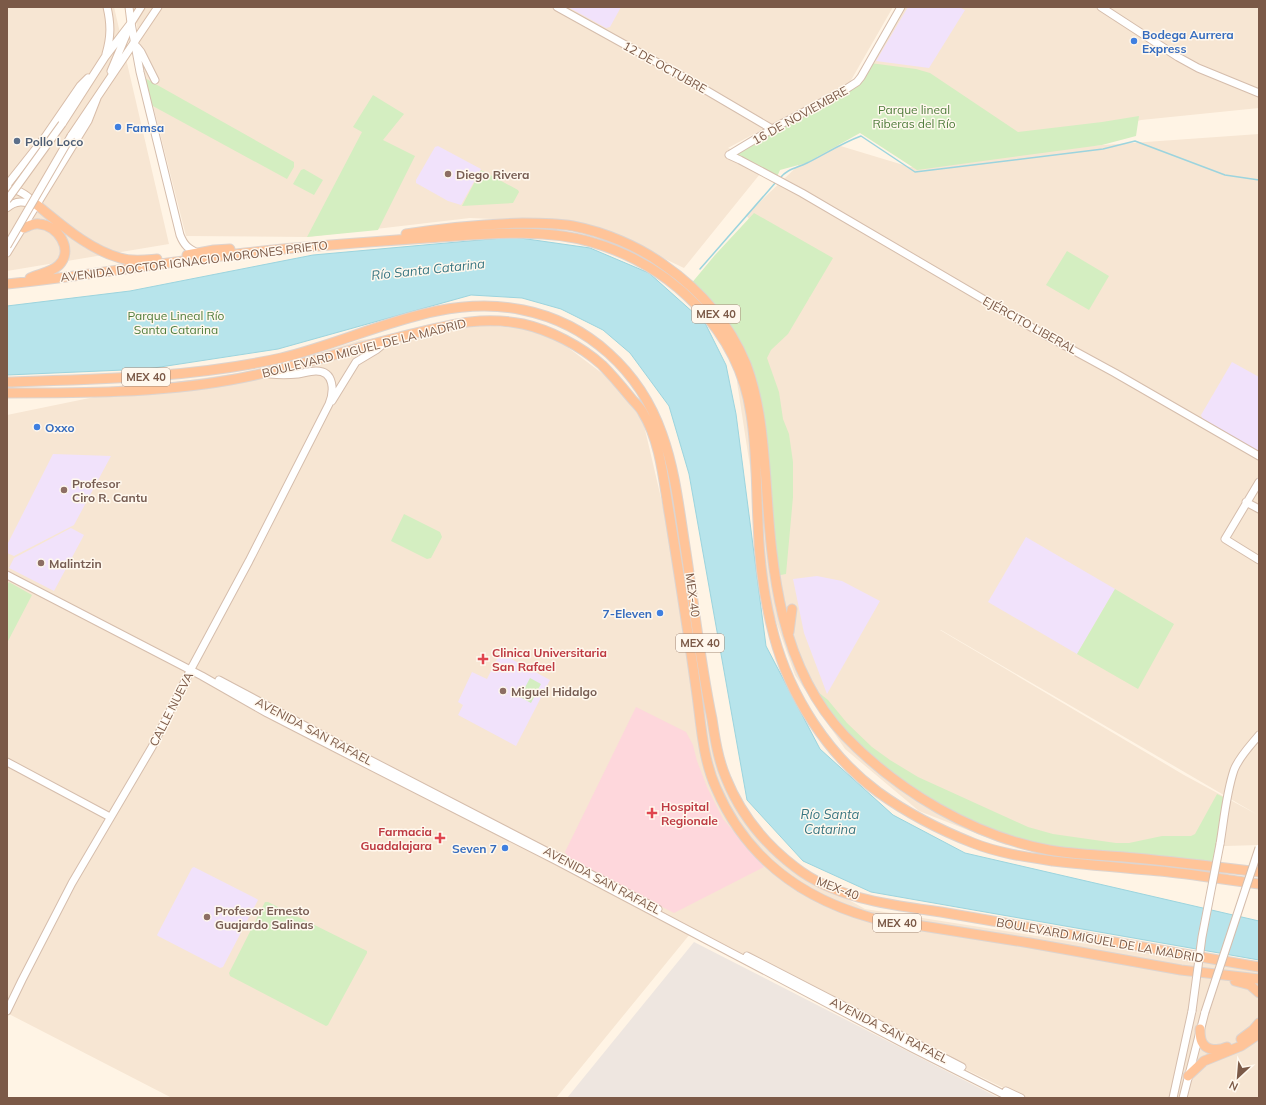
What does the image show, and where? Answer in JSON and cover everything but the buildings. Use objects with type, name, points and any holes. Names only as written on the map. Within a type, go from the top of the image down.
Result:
[{"type":"highway","points":[[37,205],[72,233],[92,246],[121,259],[146,260],[226,249],[275,250]]},
{"type":"highway","name":"AVENIDA DOCTOR IGNACIO MORONES PRIETO","points":[[382,241],[403,235],[465,226],[537,223],[571,226],[606,235],[633,247],[658,260],[678,274],[695,289],[725,325],[743,359],[753,385],[762,437],[773,559],[788,637],[808,684],[823,708],[845,735],[885,770],[929,804],[962,822],[1019,842],[1049,850],[1159,860],[1259,872]]},
{"type":"highway","points":[[11,284],[53,269],[58,266],[65,252],[61,237],[46,225],[38,224],[24,228]]},
{"type":"highway","name":"AVENIDA DOCTOR IGNACIO MORONES PRIETO","points":[[11,284],[275,250],[382,241],[486,235],[540,233],[565,236],[589,241],[623,253],[655,270],[688,295],[703,312],[727,345],[737,364],[751,410],[759,548],[763,582],[774,636],[784,665],[799,697],[822,734],[847,765],[876,790],[903,809],[972,843],[1000,852],[1109,867],[1166,872],[1259,884]]},
{"type":"highway","name":"BOULEVARD MIGUEL DE LA MADRID","points":[[7,382],[121,379],[201,371],[283,357],[393,323],[452,308],[490,305],[524,310]]},
{"type":"highway","name":"MEX-40","points":[[524,310],[553,319],[587,336],[601,345],[627,372],[645,397],[652,411],[664,439],[674,479],[708,700],[719,756],[726,777],[745,815],[774,849],[797,869],[817,881],[845,893],[870,900],[941,912]]},
{"type":"highway","name":"BOULEVARD MIGUEL DE LA MADRID","points":[[7,393],[137,391],[200,384],[260,374],[388,340],[466,322],[484,320],[523,324],[554,335],[585,352],[601,364],[642,410],[655,440],[683,594],[703,740]]},
{"type":"highway","points":[[788,637],[792,609]]},
{"type":"highway","name":"MEX-40","points":[[703,740],[710,774],[716,790],[729,815],[743,835],[755,850],[786,879],[821,900],[851,912],[872,918],[1030,943],[1181,970]]},
{"type":"highway","points":[[1049,850],[1109,867]]},
{"type":"highway","name":"BOULEVARD MIGUEL DE LA MADRID","points":[[941,912],[1259,967]]},
{"type":"highway","name":"BOULEVARD MIGUEL DE LA MADRID","points":[[1181,970],[1259,979]]},
{"type":"highway","points":[[1213,973],[1250,985],[1259,993]]},
{"type":"highway","points":[[1200,1029],[1201,1039],[1204,1045],[1212,1049],[1219,1050],[1246,1037],[1254,1030],[1259,1022]]},
{"type":"highway","points":[[1188,1076],[1204,1061],[1241,1046],[1259,1034]]},
{"type":"street","points":[[106,7],[110,40],[104,59],[110,73]]},
{"type":"street","points":[[128,7],[140,72],[180,235],[182,242],[188,248],[198,253]]},
{"type":"street","points":[[7,200],[62,124],[104,59],[141,7]]},
{"type":"street","points":[[7,246],[71,136],[158,7]]},
{"type":"street","name":"12 DE OCTUBRE","points":[[557,7],[687,79],[772,129]]},
{"type":"street","name":"16 DE NOVIEMBRE","points":[[729,155],[772,129],[839,94],[857,82],[901,7]]},
{"type":"street","points":[[1101,7],[1178,58],[1198,68],[1259,93]]},
{"type":"street","points":[[106,83],[131,23]]},
{"type":"street","points":[[135,43],[155,80]]},
{"type":"street","points":[[7,186],[45,137],[80,86],[94,75]]},
{"type":"street","points":[[7,253],[24,228],[88,121],[97,98]]},
{"type":"street","name":"EJÉRCITO LIBERAL","points":[[729,155],[802,193],[1029,326],[1115,373],[1259,456]]},
{"type":"street","points":[[7,190],[12,189],[22,193],[37,205]]},
{"type":"street","points":[[7,208],[13,203],[19,201],[37,205]]},
{"type":"street","points":[[329,404],[341,388],[356,362],[376,350],[388,340]]},
{"type":"street","points":[[260,374],[282,375],[316,371],[324,373],[329,377],[332,384],[333,392],[329,404]]},
{"type":"street","name":"CALLE NUEVA","points":[[7,1011],[66,893],[152,747],[329,404]]},
{"type":"street","points":[[1259,482],[1225,539],[1259,560]]},
{"type":"street","points":[[1246,502],[1259,509]]},
{"type":"street","name":"AVENIDA SAN RAFAEL","points":[[7,574],[182,666],[192,669],[592,874],[1021,1098]]},
{"type":"street","name":"AVENIDA SAN RAFAEL","points":[[192,669],[332,747],[555,860],[912,1048],[1011,1098]]},
{"type":"street","points":[[1173,1098],[1192,1011],[1202,937],[1227,799],[1234,770],[1242,755],[1259,735]]},
{"type":"street","points":[[7,762],[110,817]]},
{"type":"street","points":[[1183,1098],[1205,1012],[1259,848]]},
{"type":"shaded area","points":[[7,7],[114,7],[169,244],[7,271]]},
{"type":"shaded area","points":[[134,7],[893,7],[850,82],[728,148],[768,164],[684,268],[598,227],[562,222],[470,218],[307,237],[186,236],[143,66]]},
{"type":"shaded area","points":[[568,7],[621,7],[610,27],[606,28]]},
{"type":"shaded area","points":[[900,7],[1259,7],[1259,108],[1141,120],[1018,151],[1259,134],[1259,845],[1125,849],[1006,845],[919,811],[845,749],[795,675],[772,610],[737,382],[810,297],[746,215],[824,141],[910,167],[1014,152],[870,63]],"holes":[[[941,630],[1258,815],[1184,775]]]},
{"type":"shaded area","points":[[908,7],[959,7],[965,10],[929,68],[876,61]]},
{"type":"shaded area","name":"Diego Rivera","points":[[438,146],[481,169],[461,205],[448,201],[416,183],[416,180],[435,147]]},
{"type":"shaded area","points":[[482,325],[529,329],[558,340],[611,380],[643,421],[727,780],[781,862],[865,909],[1259,971],[1259,1098],[1024,1098],[690,934],[556,1098],[172,1098],[7,1013],[7,415],[148,386],[266,369],[360,340]]},
{"type":"shaded area","points":[[1232,362],[1259,377],[1259,454],[1204,422],[1201,415]]},
{"type":"shaded area","name":"Profesor Ciro R. Cantu","points":[[53,454],[111,456],[74,525],[14,556],[7,553],[7,545]]},
{"type":"shaded area","name":"Malintzin","points":[[71,528],[84,535],[54,591],[9,568],[14,558]]},
{"type":"shaded area","points":[[1026,537],[1115,589],[1077,654],[988,602]]},
{"type":"shaded area","points":[[817,576],[842,581],[880,601],[827,694],[804,633],[793,579]]},
{"type":"shaded area","name":"Miguel Hidalgo","points":[[500,653],[550,680],[516,746],[458,715],[463,705],[458,702],[472,672],[487,679]]},
{"type":"shaded area","name":"Hospital Regionale","points":[[636,707],[686,732],[693,745],[697,761],[707,787],[723,819],[764,867],[674,913],[570,860],[565,852]]},
{"type":"shaded area","name":"Profesor Ernesto Guajardo Salinas","points":[[194,867],[258,900],[223,967],[220,968],[157,935],[192,868]]},
{"type":"shaded area","points":[[694,942],[999,1098],[567,1098]]},
{"type":"green space","name":"Parque lineal Riberas del Río","points":[[870,63],[916,69],[930,73],[1018,132],[1139,116],[1136,136],[1102,145],[917,170],[860,133],[806,163],[780,170],[776,179],[729,155],[852,86]]},
{"type":"green space","points":[[143,77],[294,162],[294,167],[287,179],[151,105]]},
{"type":"green space","points":[[373,95],[404,114],[383,140],[415,156],[378,230],[307,237],[362,132],[353,127]]},
{"type":"green space","points":[[304,169],[323,180],[314,195],[293,184],[301,170]]},
{"type":"green space","points":[[481,170],[518,190],[519,192],[513,203],[462,206]]},
{"type":"green space","points":[[754,213],[833,258],[788,334],[771,350],[767,358],[779,392],[783,419],[789,434],[793,462],[793,497],[786,574],[775,576],[757,405],[741,354],[690,285],[715,255]]},
{"type":"green space","points":[[1067,251],[1109,276],[1089,310],[1046,285]]},
{"type":"green space","points":[[404,514],[440,532],[442,537],[431,558],[427,559],[391,541]]},
{"type":"green space","points":[[9,582],[32,595],[7,643],[7,585]]},
{"type":"green space","points":[[1115,589],[1174,624],[1138,689],[1077,654]]},
{"type":"green space","points":[[530,678],[541,684],[531,703],[520,697]]},
{"type":"green space","points":[[808,684],[828,700],[847,723],[872,747],[890,760],[918,777],[1028,827],[1053,834],[1116,843],[1129,843],[1162,836],[1191,836],[1195,834],[1217,794],[1227,799],[1216,867],[1049,850],[962,822],[866,755]]},
{"type":"green space","points":[[265,902],[268,902],[367,951],[328,1025],[326,1026],[230,976],[229,973]]},
{"type":"water","name":"Río Santa Catarina","points":[[513,237],[590,248],[649,273],[705,323],[726,365],[736,414],[766,646],[820,749],[893,815],[965,853],[1259,921],[1259,960],[871,892],[803,861],[747,800],[689,474],[669,406],[630,353],[603,330],[561,309],[522,298],[471,295],[278,349],[147,369],[7,375],[7,306],[130,291],[313,255]]},
{"type":"waterway","points":[[780,178],[789,171],[861,136],[915,172],[1103,149],[1135,141],[1225,175],[1259,180]]},
{"type":"waterway","points":[[700,269],[776,182]]},
{"type":"place","name":"Bodega Aurrera Express","points":[[1134,41]]},
{"type":"place","name":"Famsa","points":[[118,127]]},
{"type":"place","name":"Pollo Loco","points":[[17,141]]},
{"type":"place","name":"Diego Rivera","points":[[448,174]]},
{"type":"place","name":"Oxxo","points":[[37,427]]},
{"type":"place","name":"Profesor Ciro R. Cantu","points":[[64,490]]},
{"type":"place","name":"Malintzin","points":[[41,563]]},
{"type":"place","name":"7-Eleven","points":[[660,613]]},
{"type":"place","name":"Clinica Universitaria San Rafael","points":[[483,659]]},
{"type":"place","name":"Miguel Hidalgo","points":[[503,691]]},
{"type":"place","name":"Hospital Regionale","points":[[652,813]]},
{"type":"place","name":"Farmacia Guadalajara","points":[[440,838]]},
{"type":"place","name":"Seven 7","points":[[505,848]]},
{"type":"place","name":"Profesor Ernesto Guajardo Salinas","points":[[207,917]]},
{"type":"park label","name":"Parque Lineal Río Santa Catarina","points":[[176,322]]}]
